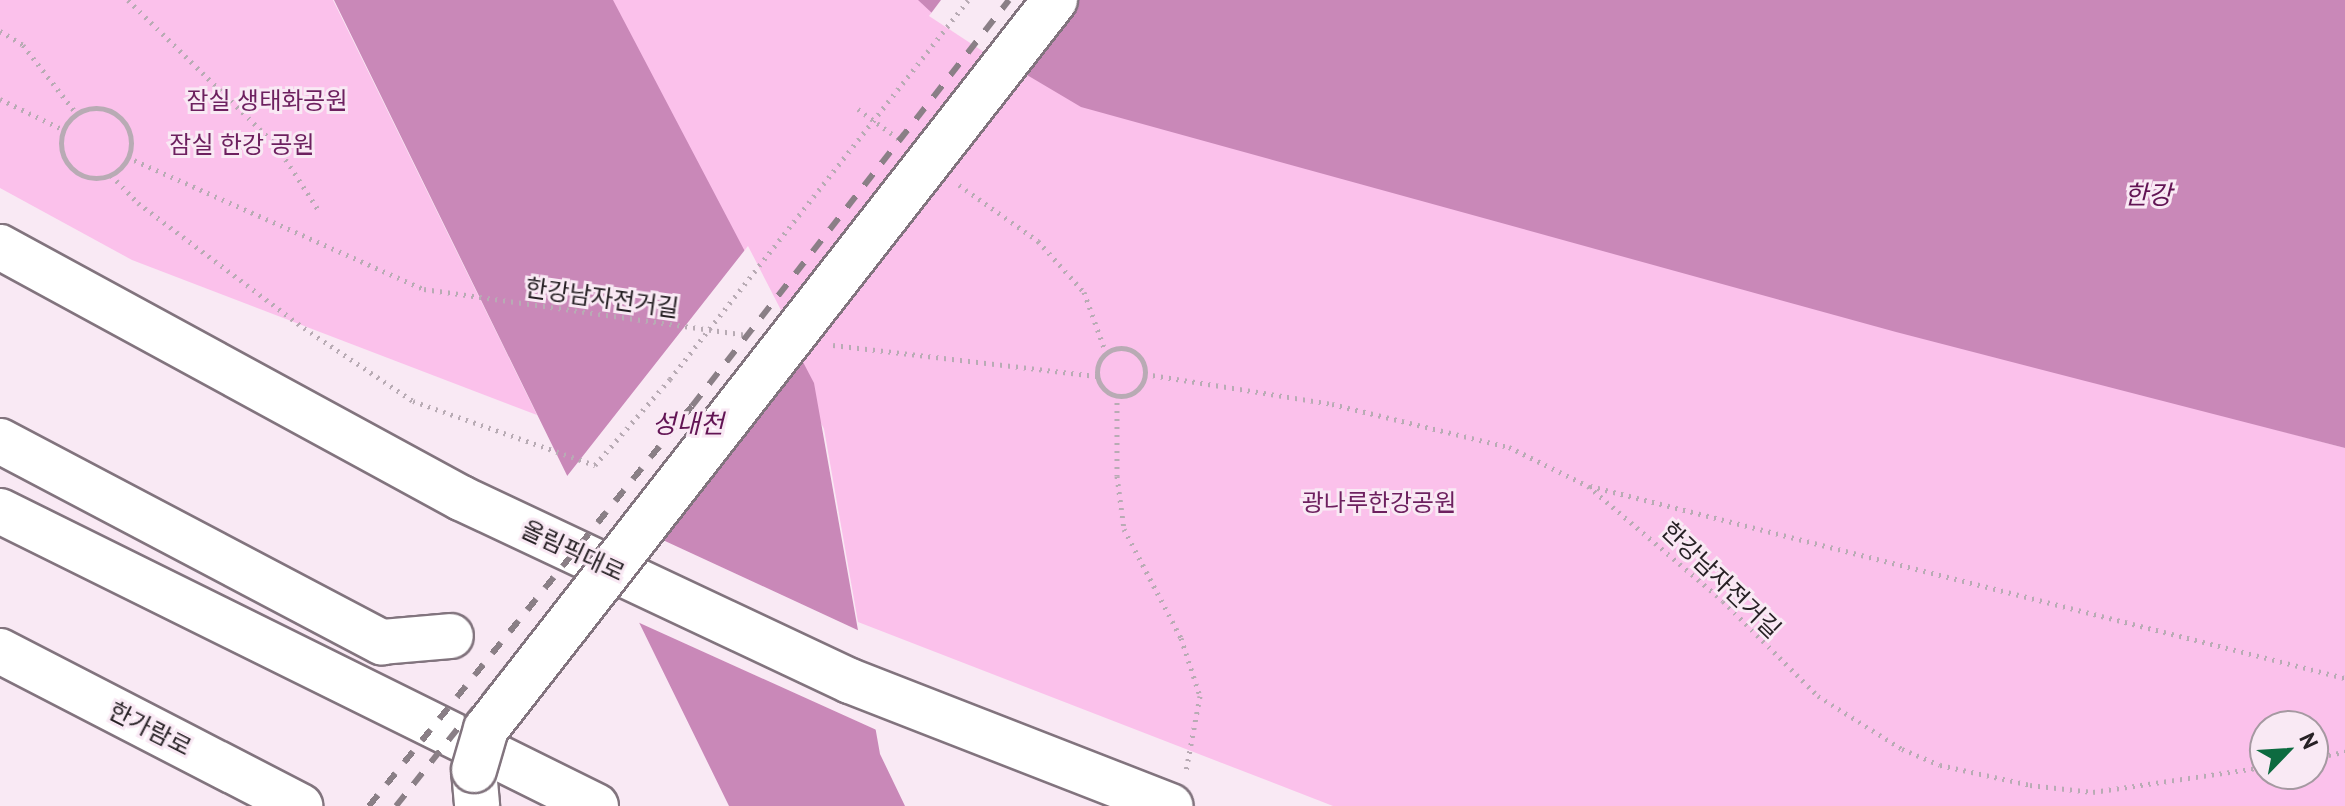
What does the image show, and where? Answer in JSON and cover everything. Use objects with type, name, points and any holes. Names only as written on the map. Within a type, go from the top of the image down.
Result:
[{"type":"main road","points":[[479,768],[1055,0]]},
{"type":"main road","name":"올림픽대로","points":[[0,247],[461,498],[850,681],[1178,792]]},
{"type":"main road","points":[[0,441],[382,642],[451,636]]},
{"type":"main road","points":[[0,511],[588,803]]},
{"type":"main road","name":"한가람로","points":[[0,651],[300,806]]},
{"type":"path","points":[[128,0],[277,146],[319,211]]},
{"type":"path","points":[[111,175],[138,203],[304,328],[413,401],[595,465],[670,379],[968,0]]},
{"type":"path","points":[[0,31],[23,45],[77,114]]},
{"type":"path","points":[[0,99],[64,130]]},
{"type":"path","points":[[92,109],[114,114],[129,131],[127,157],[111,175],[94,178],[73,169],[61,149],[64,130],[77,114],[92,109]]},
{"type":"path","points":[[873,120],[858,109],[909,147]]},
{"type":"path","name":"한강남자전거길","points":[[127,157],[319,246],[450,295],[761,336]]},
{"type":"path","points":[[947,176],[1038,241],[1084,292],[1106,353],[1098,376],[1104,389],[1117,395],[1133,393],[1145,374],[1135,353],[1121,348],[1106,353]]},
{"type":"path","points":[[824,344],[1098,376]]},
{"type":"path","name":"한강남자전거길","points":[[1145,374],[1332,404],[1509,447],[1588,486],[1723,601],[1818,696],[1902,749],[1940,765],[2064,790],[2185,782],[2249,770]]},
{"type":"path","points":[[1117,395],[1117,476],[1124,529],[1181,638],[1200,696],[1178,792]]},
{"type":"path","points":[[1588,486],[2345,678]]},
{"type":"green space","name":"잠실 한강 공원","points":[[0,0],[333,0],[537,415],[132,260],[0,188]]},
{"type":"green space","name":"광나루한강공원","points":[[612,0],[926,0],[2233,418],[2345,448],[2345,806],[1333,806],[858,622],[824,429]]},
{"type":"water","name":"성내천","points":[[334,0],[613,0],[814,383],[880,754],[905,806],[729,806]]},
{"type":"water","name":"한강","points":[[918,0],[2345,0],[2345,448],[1896,332],[1081,107],[948,28]]},
{"type":"pier","points":[[941,0],[1079,0],[1019,75],[929,16]]},
{"type":"pier","points":[[748,246],[801,349],[652,535],[864,633],[881,732],[633,620],[564,480]]},
{"type":"railway","points":[[369,806],[692,406],[1009,0]]},
{"type":"railway","points":[[396,806],[1039,0]]},
{"type":"park label","name":"잠실 생태화공원","points":[[267,101]]}]
